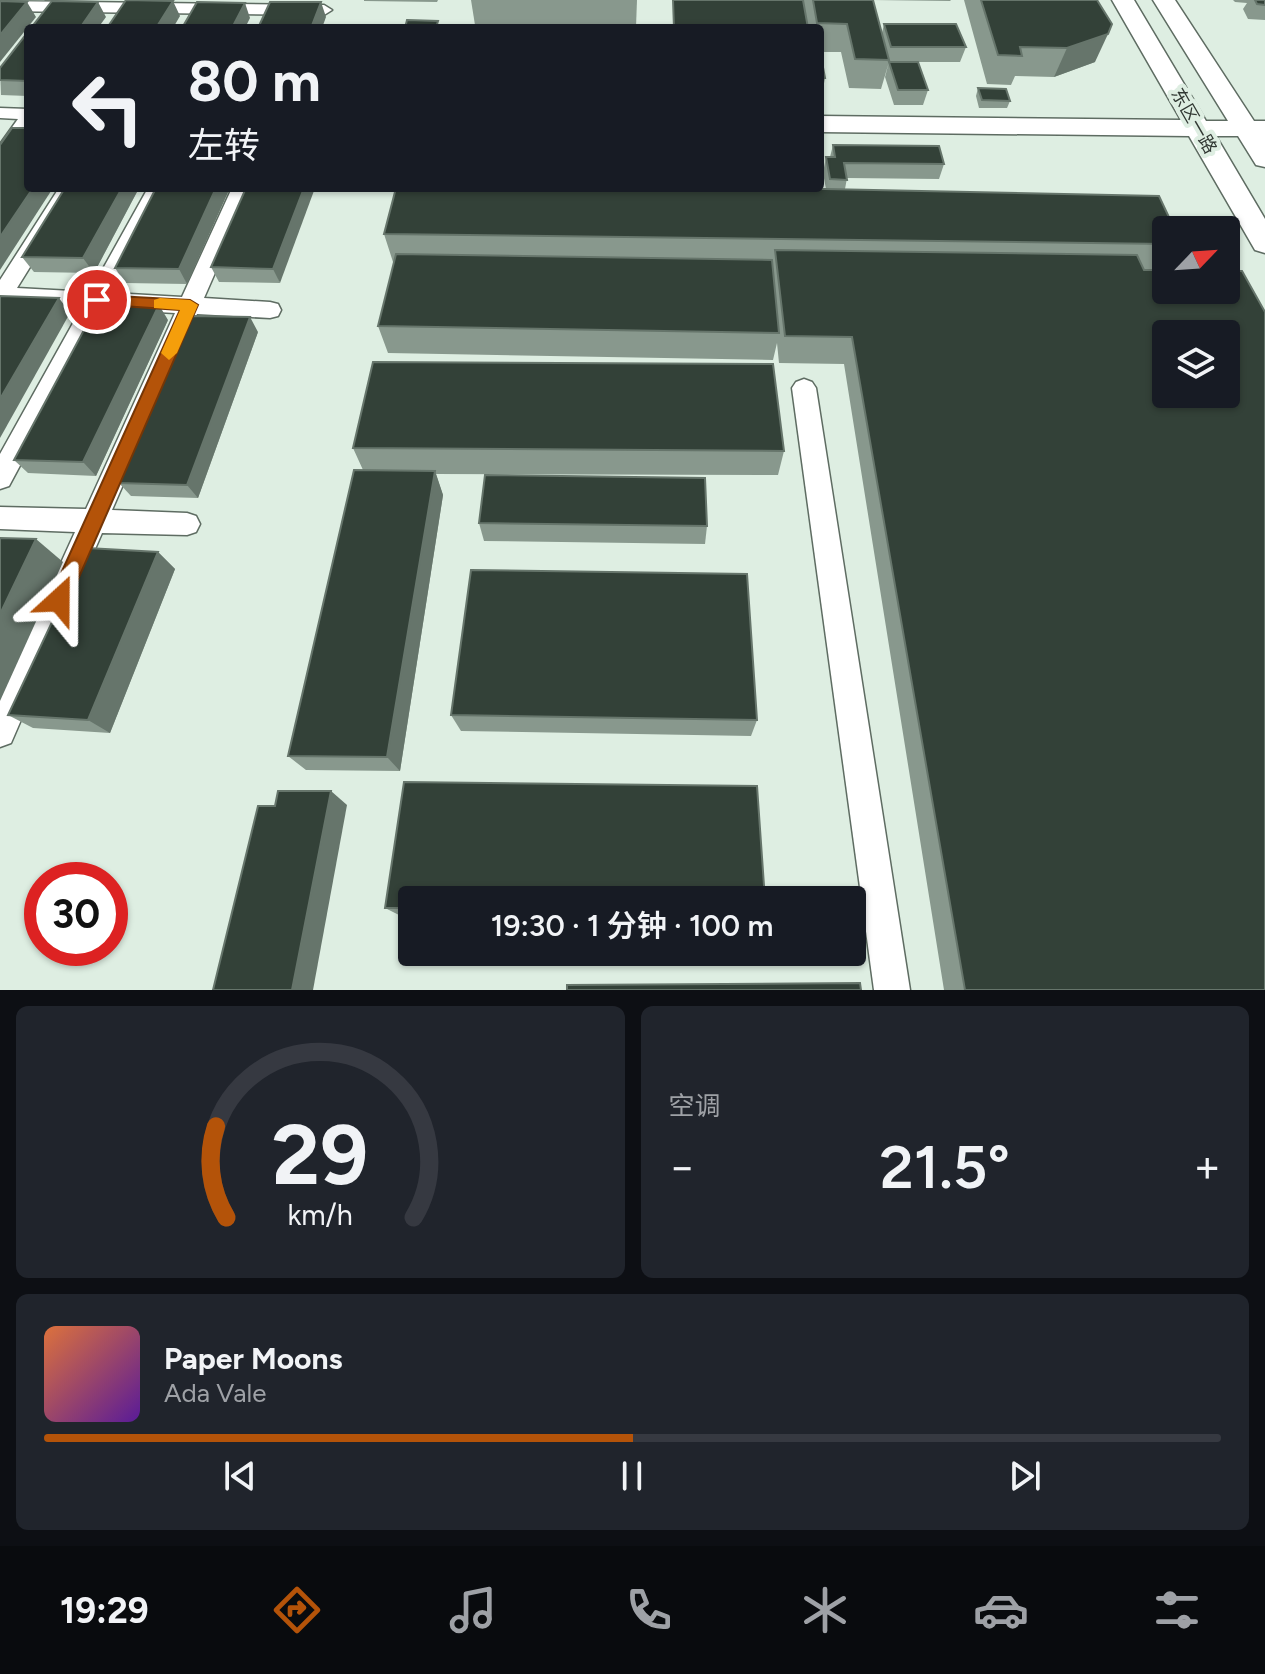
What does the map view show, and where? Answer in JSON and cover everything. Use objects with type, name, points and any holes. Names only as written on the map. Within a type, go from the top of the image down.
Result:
[{"type":"main road","name":"东区一路","points":[[1123,0],[1265,243]]},
{"type":"main road","name":"东区一路","points":[[1164,0],[1255,129],[1265,159]]},
{"type":"main road","points":[[824,124],[1255,129]]},
{"type":"street","points":[[35,24],[52,3]]},
{"type":"street","points":[[0,6],[52,3],[203,4],[324,10]]},
{"type":"street","points":[[109,24],[123,4]]},
{"type":"street","points":[[191,24],[203,4]]},
{"type":"street","points":[[265,24],[272,9]]},
{"type":"street","points":[[0,113],[24,116]]},
{"type":"street","points":[[0,157],[24,122]]},
{"type":"street","points":[[66,192],[1,296],[270,310]]},
{"type":"street","points":[[0,478],[156,192]]},
{"type":"street","points":[[0,732],[240,192]]},
{"type":"street","points":[[804,388],[892,990]]},
{"type":"street","points":[[0,518],[187,524]]},
{"type":"building","points":[[126,0],[173,1],[159,24],[110,24]]},
{"type":"building","points":[[673,0],[803,0],[807,24],[674,24]]},
{"type":"building","points":[[813,0],[873,0],[889,60],[855,59],[847,24],[817,23]]},
{"type":"building","points":[[981,0],[1097,0],[1112,24],[1108,34],[1067,48],[1020,47],[1022,56],[998,55]]},
{"type":"building","points":[[0,1],[27,2],[0,35]]},
{"type":"building","points":[[52,1],[98,2],[83,24],[34,24]]},
{"type":"building","points":[[197,2],[245,3],[234,24],[184,24]]},
{"type":"building","points":[[270,2],[321,2],[313,24],[260,24]]},
{"type":"building","points":[[407,20],[438,21],[437,24],[406,24]]},
{"type":"building","points":[[884,24],[956,24],[966,47],[891,47]]},
{"type":"building","points":[[24,37],[24,81],[0,80],[0,68]]},
{"type":"building","points":[[889,62],[918,62],[928,90],[898,90]]},
{"type":"building","points":[[978,88],[1006,89],[1010,101],[982,100]]},
{"type":"building","points":[[12,128],[24,128],[24,192],[30,192],[0,237],[0,145]]},
{"type":"building","points":[[833,145],[939,146],[944,164],[844,163],[847,180],[830,179],[826,157],[835,157]]},
{"type":"building","points":[[824,189],[1159,196],[1168,216],[1152,216],[1152,244],[384,234],[395,192],[824,192]]},
{"type":"building","points":[[63,192],[120,192],[83,258],[22,257]]},
{"type":"building","points":[[154,192],[214,192],[179,269],[115,268]]},
{"type":"building","points":[[244,192],[302,192],[273,269],[211,267]]},
{"type":"building","points":[[775,250],[1137,255],[1144,270],[1152,270],[1152,304],[1240,304],[1242,271],[1265,312],[1265,990],[965,990],[852,337],[785,336]]},
{"type":"building","points":[[396,254],[772,260],[779,333],[378,326]]},
{"type":"building","points":[[0,296],[59,298],[0,399]]},
{"type":"building","points":[[98,304],[159,305],[83,462],[14,460]]},
{"type":"building","points":[[191,316],[250,317],[187,485],[119,483]]},
{"type":"building","points":[[373,362],[773,364],[784,451],[353,448]]},
{"type":"building","points":[[354,470],[435,471],[387,757],[288,756]]},
{"type":"building","points":[[485,475],[705,478],[707,526],[479,523]]},
{"type":"building","points":[[0,538],[36,539],[0,614]]},
{"type":"building","points":[[87,548],[158,552],[88,720],[8,715]]},
{"type":"building","points":[[471,570],[747,574],[757,720],[451,715]]},
{"type":"building","points":[[404,782],[757,786],[764,886],[398,886],[398,908],[385,908]]},
{"type":"building","points":[[278,791],[331,791],[292,990],[213,990],[258,806],[275,806]]},
{"type":"building","points":[[860,983],[861,990],[567,990],[567,985]]},
{"type":"slow traffic","points":[[160,304],[190,305],[169,353]]},
{"type":"route","points":[[59,600],[190,305],[97,300]]}]
